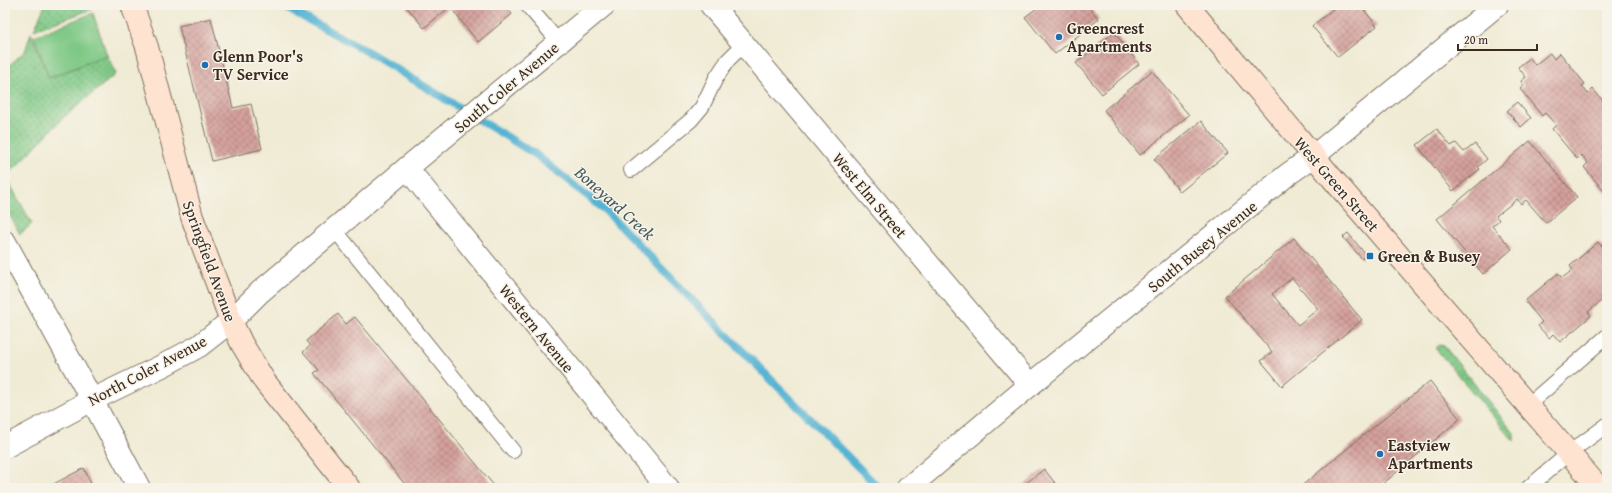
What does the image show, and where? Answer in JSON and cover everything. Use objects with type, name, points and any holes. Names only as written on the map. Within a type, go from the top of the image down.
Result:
[{"type":"street","name":"Springfield Avenue","points":[[132,5],[147,47],[192,217],[231,320],[242,344],[265,382],[349,488]]},
{"type":"street","name":"South Coler Avenue","points":[[407,168],[604,5]]},
{"type":"street","name":"West Elm Street","points":[[710,5],[1030,385]]},
{"type":"street","name":"West Green Street","points":[[1187,5],[1314,156],[1599,488]]},
{"type":"street","name":"South Busey Avenue","points":[[908,488],[1030,385],[1284,178],[1314,156],[1497,5]]},
{"type":"street","name":"North Coler Avenue","points":[[5,447],[92,400],[199,346],[231,320],[260,292],[407,168]]},
{"type":"street","name":"Western Avenue","points":[[407,168],[668,488]]},
{"type":"street","points":[[5,242],[139,488]]},
{"type":"lane","points":[[527,5],[559,42]]},
{"type":"lane","points":[[631,170],[691,120],[702,107],[716,78],[728,60],[744,44]]},
{"type":"lane","points":[[335,230],[513,451]]},
{"type":"lane","points":[[1528,405],[1607,336]]},
{"type":"lane","points":[[1528,488],[1569,454],[1607,426]]},
{"type":"green space","points":[[45,5],[92,5],[93,9],[34,30]]},
{"type":"green space","points":[[93,13],[107,55],[49,78],[34,36]]},
{"type":"green space","points":[[31,33],[49,78],[107,55],[116,74],[63,118],[11,172],[5,162],[5,69],[25,51]]},
{"type":"green space","points":[[5,175],[32,224],[20,234],[5,207]]},
{"type":"green space","points":[[1439,345],[1444,346],[1514,433],[1514,441],[1435,348]]},
{"type":"building","points":[[405,5],[505,5],[512,14],[478,42],[450,7],[424,28]]},
{"type":"building","name":"Greencrest Apartments","points":[[1041,5],[1087,5],[1099,19],[1055,54],[1025,17]]},
{"type":"building","points":[[1338,5],[1360,5],[1377,26],[1338,57],[1312,26]]},
{"type":"building","name":"Glenn Poor's TV Service","points":[[211,18],[233,108],[251,104],[262,149],[212,161],[179,26]]},
{"type":"building","name":"Greencrest Apartments","points":[[1114,32],[1139,64],[1102,94],[1076,63]]},
{"type":"building","points":[[1550,53],[1554,59],[1560,53],[1585,84],[1582,86],[1588,94],[1593,89],[1607,106],[1607,195],[1584,167],[1588,163],[1581,155],[1577,159],[1552,129],[1556,125],[1545,113],[1542,116],[1520,89],[1524,86],[1521,81],[1526,77],[1518,67],[1530,58],[1535,65]]},
{"type":"building","points":[[1152,71],[1189,115],[1140,155],[1104,110]]},
{"type":"building","points":[[1517,102],[1531,118],[1521,127],[1507,111]]},
{"type":"building","points":[[1201,121],[1228,153],[1180,192],[1154,159]]},
{"type":"building","points":[[1437,129],[1451,146],[1456,143],[1464,152],[1475,144],[1487,159],[1478,167],[1480,169],[1453,191],[1417,145]]},
{"type":"building","points":[[1530,141],[1577,197],[1546,223],[1526,200],[1521,204],[1517,199],[1496,216],[1499,220],[1492,226],[1512,249],[1483,274],[1437,219]]},
{"type":"building","points":[[1348,233],[1366,255],[1362,259],[1343,237]]},
{"type":"building","points":[[1294,238],[1362,320],[1282,386],[1261,361],[1272,352],[1225,296]],"holes":[[[1292,278],[1318,309],[1298,325],[1272,294]]]},
{"type":"building","points":[[1607,241],[1607,303],[1605,304],[1602,300],[1588,312],[1591,316],[1560,342],[1553,334],[1549,338],[1538,326],[1542,322],[1525,301],[1558,273],[1562,278],[1573,270],[1570,266],[1598,242],[1602,246]]},
{"type":"building","points":[[338,314],[346,324],[355,317],[496,488],[408,488],[314,373],[319,370],[303,352],[310,346],[306,341]]},
{"type":"building","name":"Eastview Apartments","points":[[1430,381],[1460,419],[1378,488],[1299,488]]},
{"type":"building","points":[[84,468],[93,488],[46,488]]},
{"type":"building","points":[[1044,469],[1059,488],[1020,488]]},
{"type":"waterway","name":"Boneyard Creek","points":[[281,5],[370,53],[535,154],[605,210],[690,298],[879,488]]},
{"type":"place","name":"Greencrest Apartments","points":[[1059,37]]},
{"type":"place","name":"Glenn Poor's TV Service","points":[[205,65]]},
{"type":"place","name":"Green & Busey","points":[[1370,256]]},
{"type":"place","name":"Eastview Apartments","points":[[1380,454]]}]
